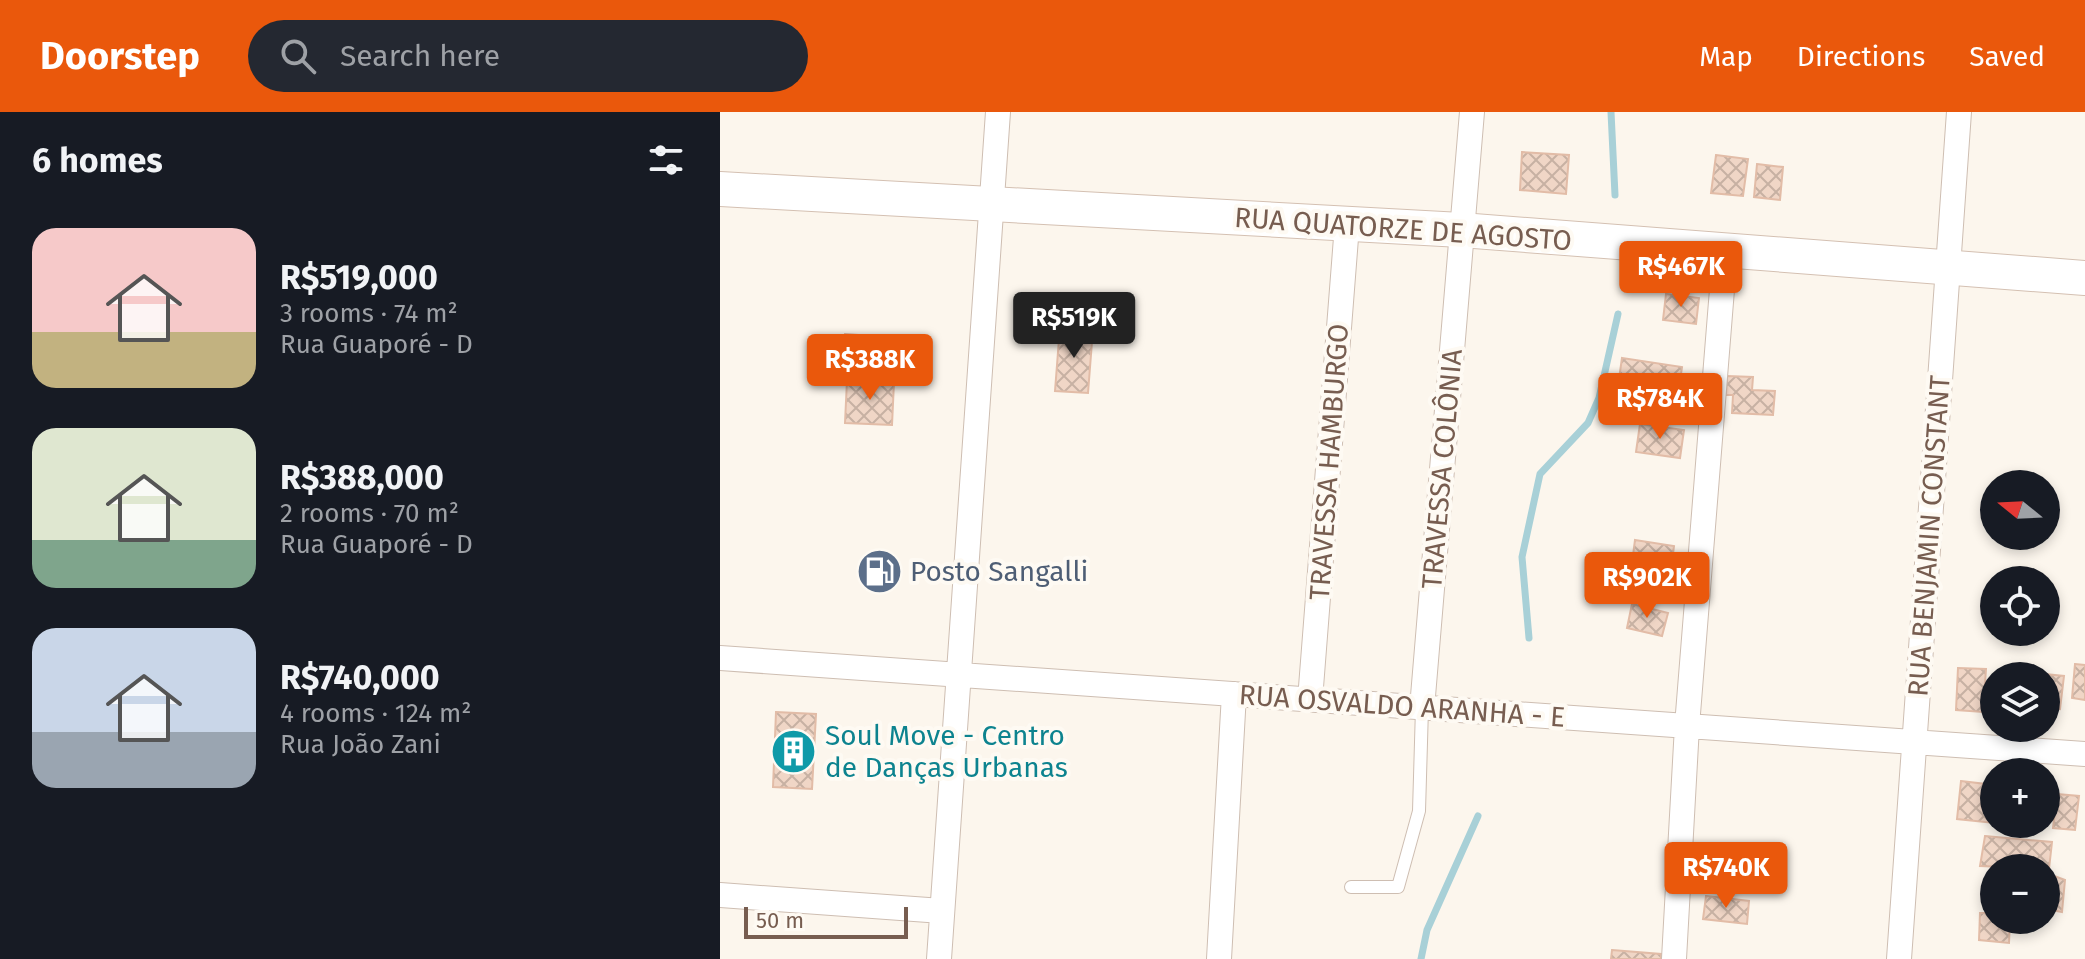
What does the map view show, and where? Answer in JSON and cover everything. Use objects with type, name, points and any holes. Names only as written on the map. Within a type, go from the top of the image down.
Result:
[{"type":"street","points":[[939,959],[998,112]]},
{"type":"street","name":"TRAVESSA COLÔNIA","points":[[1422,708],[1472,112]]},
{"type":"street","name":"RUA BENJAMIN CONSTANT","points":[[1899,959],[1959,112]]},
{"type":"street","name":"RUA QUATORZE DE AGOSTO","points":[[720,189],[1461,230],[2085,278]]},
{"type":"street","name":"TRAVESSA HAMBURGO","points":[[1310,700],[1347,225]]},
{"type":"street","points":[[1674,959],[1687,726],[1725,252]]},
{"type":"street","name":"RUA OSVALDO ARANHA - E","points":[[720,658],[2085,754]]},
{"type":"street","points":[[1219,959],[1234,694]]},
{"type":"street","points":[[720,895],[942,911]]},
{"type":"lane","points":[[1351,887],[1398,887],[1419,811],[1422,708]]},
{"type":"building","points":[[1522,152],[1569,155],[1566,194],[1520,190]]},
{"type":"building","points":[[1716,155],[1748,159],[1743,196],[1711,193]]},
{"type":"building","points":[[1757,164],[1783,167],[1780,200],[1754,197]]},
{"type":"building","points":[[1666,294],[1699,298],[1696,324],[1663,320]]},
{"type":"building","points":[[1060,326],[1093,329],[1088,393],[1055,391]]},
{"type":"building","points":[[845,334],[912,339],[910,373],[890,372],[890,379],[861,377],[862,362],[842,360]]},
{"type":"building","points":[[1622,358],[1682,367],[1678,395],[1618,386]]},
{"type":"building","points":[[1727,376],[1753,377],[1752,390],[1775,391],[1773,415],[1732,413],[1733,395],[1726,395]]},
{"type":"building","points":[[847,380],[894,382],[892,425],[845,423]]},
{"type":"building","points":[[1658,396],[1695,399],[1693,419],[1656,415]]},
{"type":"building","points":[[1640,424],[1684,430],[1680,458],[1636,452]]},
{"type":"building","points":[[1635,540],[1674,546],[1671,569],[1632,563]]},
{"type":"building","points":[[1627,575],[1660,580],[1657,600],[1624,595]]},
{"type":"building","points":[[1632,604],[1668,613],[1662,636],[1627,628]]},
{"type":"building","points":[[2075,664],[2085,665],[2085,700],[2072,698]]},
{"type":"building","points":[[1958,668],[1980,669],[1980,712],[1956,710]]},
{"type":"building","points":[[2060,676],[2064,676],[2060,709]]},
{"type":"building","name":"Soul Move - Centro de Danças Urbanas","points":[[776,712],[816,714],[812,789],[773,787]]},
{"type":"building","points":[[1961,781],[1980,783],[1980,821],[1957,819]]},
{"type":"building","points":[[2060,794],[2079,796],[2075,830],[2060,829]]},
{"type":"building","points":[[1985,838],[2052,842],[2051,854],[1982,854]]},
{"type":"building","points":[[2060,878],[2065,880],[2060,912]]},
{"type":"building","points":[[1706,896],[1749,901],[1747,924],[1703,919]]},
{"type":"building","points":[[1980,913],[1980,934],[2009,934],[2009,943],[1979,940]]},
{"type":"building","points":[[1612,950],[1661,954],[1661,959],[1611,959]]},
{"type":"waterway","points":[[1611,112],[1615,195]]},
{"type":"waterway","points":[[1529,638],[1522,557],[1540,474],[1588,423],[1599,398],[1618,314]]},
{"type":"waterway","points":[[1421,959],[1427,930],[1478,816]]},
{"type":"place","name":"Posto Sangalli","points":[[879,571]]},
{"type":"place","name":"Soul Move - Centro de Danças Urbanas","points":[[794,751]]}]
